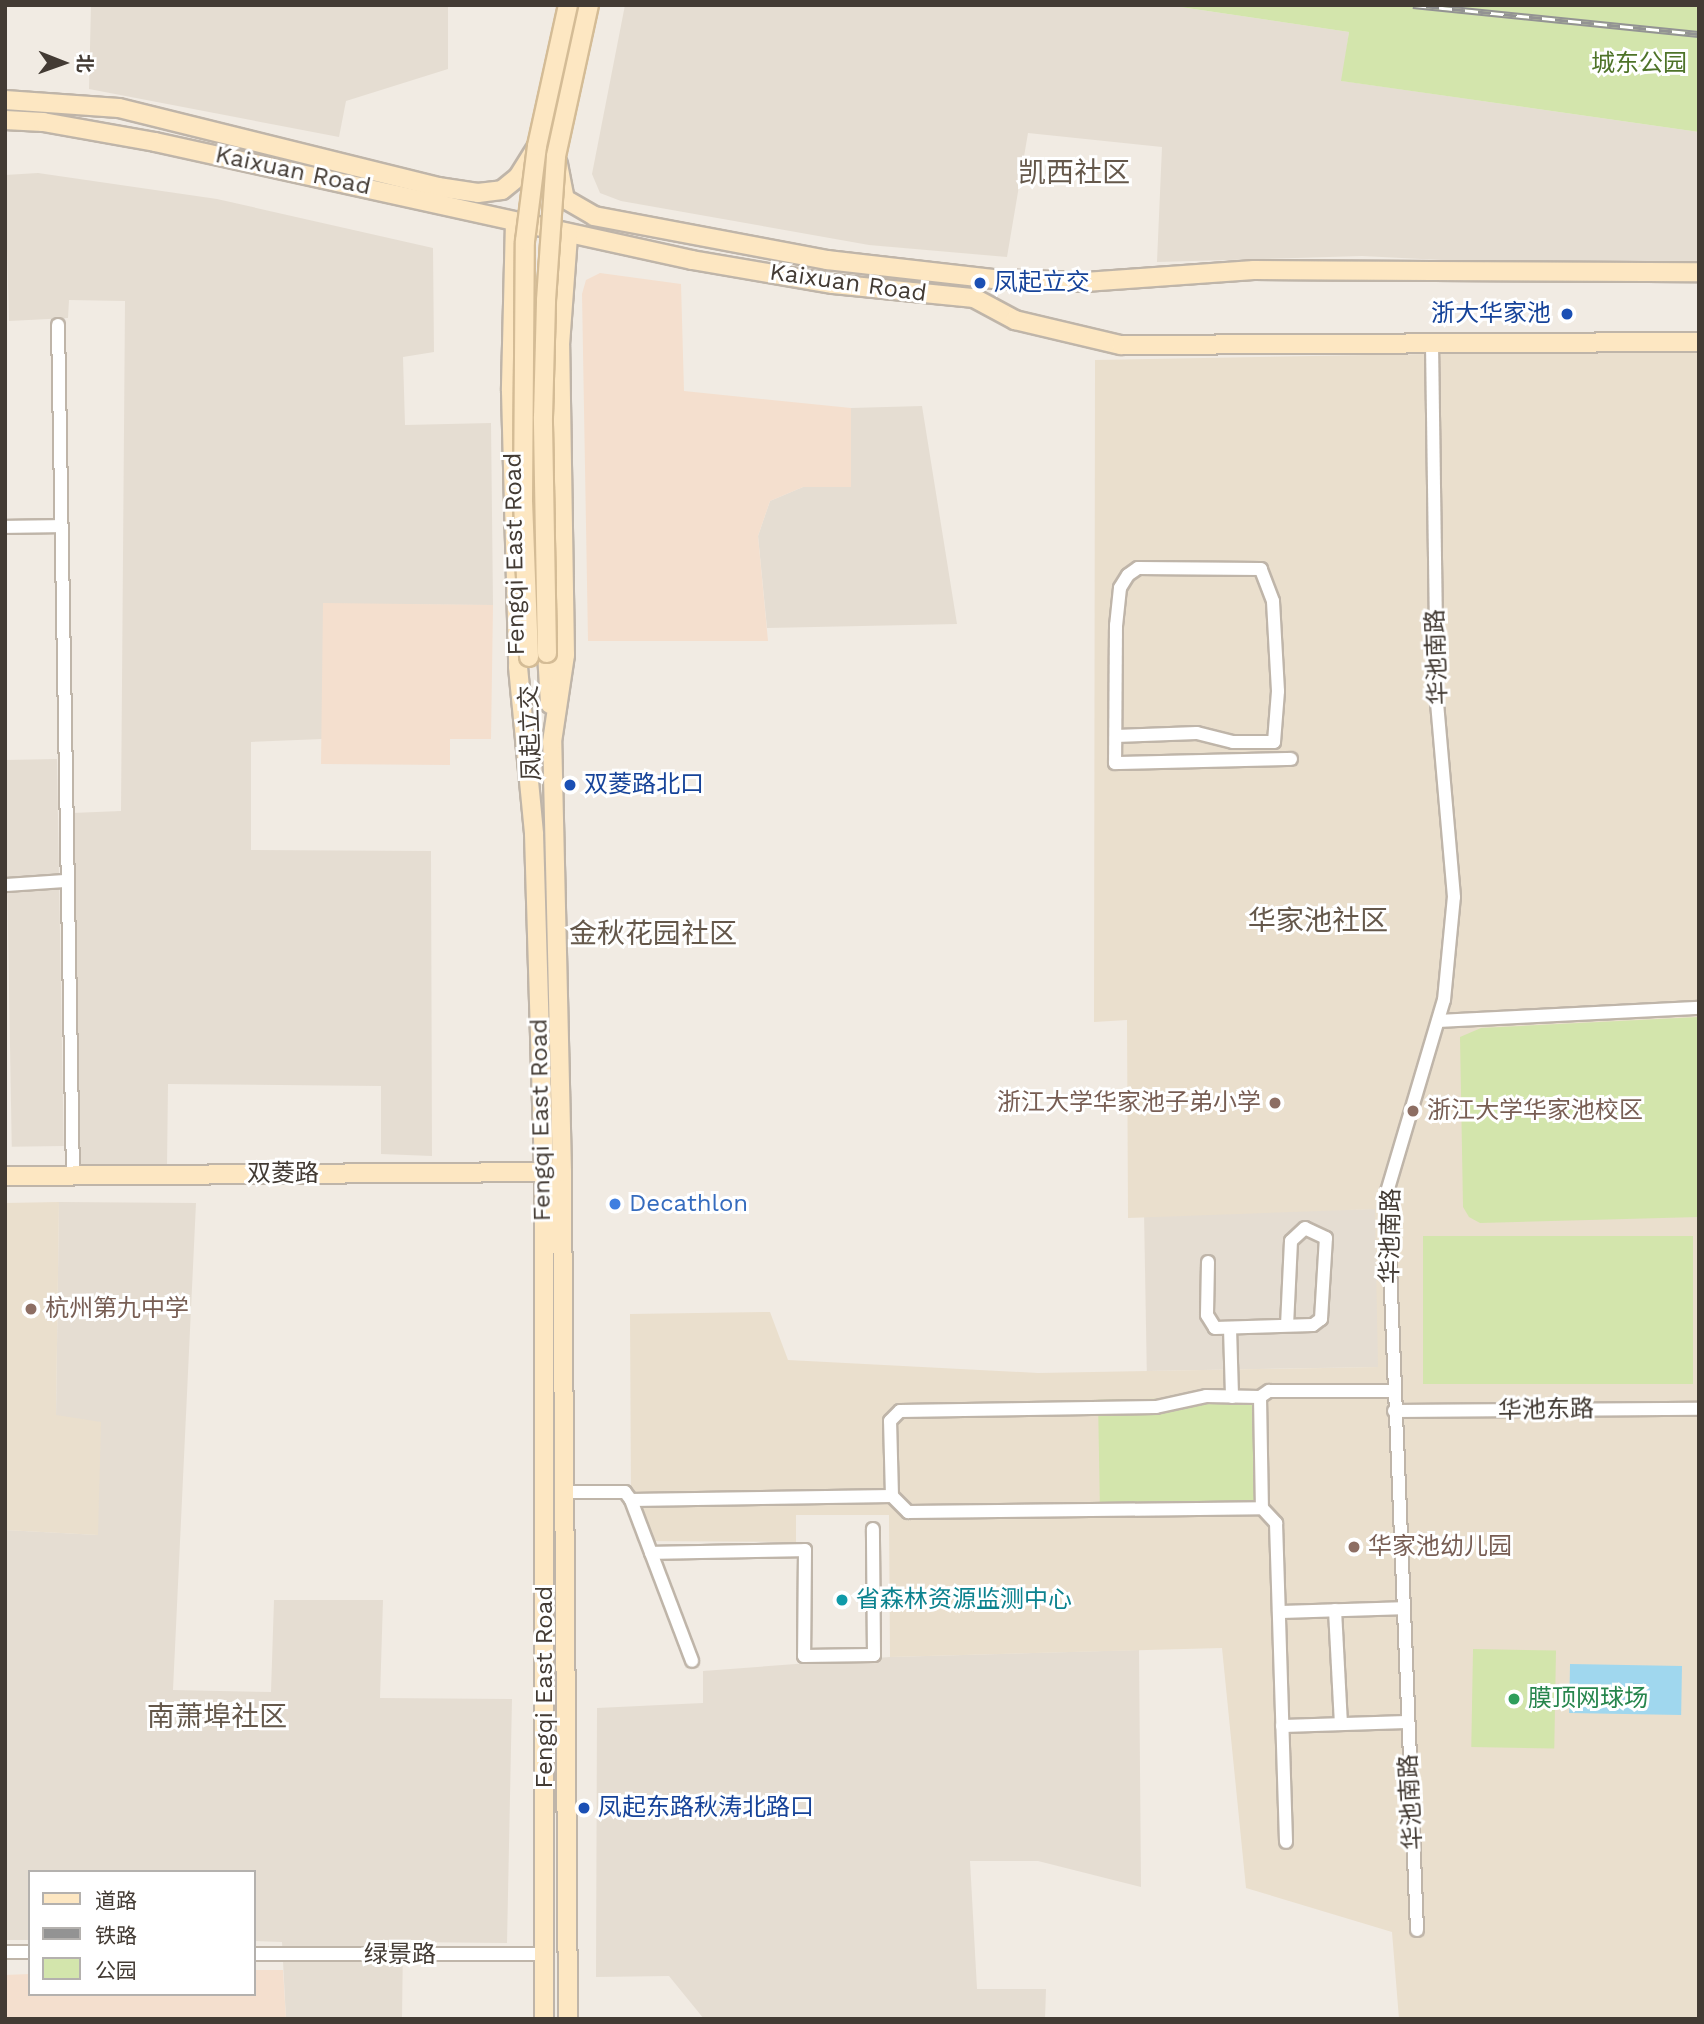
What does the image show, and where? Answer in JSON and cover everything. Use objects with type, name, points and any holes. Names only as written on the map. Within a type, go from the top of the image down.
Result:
[{"type":"main road","name":"凤起立交","points":[[534,834],[523,501],[525,241],[537,146],[568,5]]},
{"type":"main road","name":"凤起立交","points":[[552,742],[547,653],[542,417],[556,156],[589,5]]},
{"type":"main road","points":[[5,100],[119,108],[438,187],[478,193],[502,190],[518,177],[537,146]]},
{"type":"main road","name":"Kaixuan Road","points":[[5,120],[43,122],[155,142],[568,235],[833,284],[974,298],[1014,320],[1121,345],[1356,348],[1432,341],[1699,342]]},
{"type":"main road","points":[[556,156],[565,199],[594,216],[827,260],[993,279],[1085,282],[1254,270],[1699,272]]},
{"type":"main road","name":"Fengqi East Road","points":[[515,222],[511,391],[518,667],[534,834],[553,1172],[563,1492],[568,2019]]},
{"type":"main road","name":"Fengqi East Road","points":[[544,2019],[553,1172],[552,742],[565,654],[560,345],[568,235]]},
{"type":"main road","name":"双菱路","points":[[5,1176],[553,1172]]},
{"type":"street","points":[[58,325],[72,1175]]},
{"type":"street","name":"华池南路","points":[[1417,1930],[1387,1192],[1439,1021],[1454,897],[1437,701],[1432,341]]},
{"type":"street","points":[[5,527],[61,526]]},
{"type":"street","points":[[1116,736],[1197,733],[1233,742],[1274,742],[1278,691],[1273,601],[1261,569],[1138,568],[1128,575],[1120,589],[1116,625],[1115,763],[1292,759]]},
{"type":"street","points":[[5,885],[66,881]]},
{"type":"street","points":[[1439,1021],[1699,1008]]},
{"type":"street","points":[[1208,1262],[1209,1324],[1230,1328],[1314,1325],[1321,1319],[1327,1248],[1326,1238],[1316,1230],[1296,1232],[1291,1241],[1287,1325]]},
{"type":"street","points":[[1230,1328],[1232,1396]]},
{"type":"street","points":[[1262,1508],[908,1513],[892,1496],[890,1421],[900,1411],[1156,1406],[1206,1396],[1260,1397],[1269,1391],[1394,1391]]},
{"type":"street","points":[[1260,1397],[1262,1508],[1276,1523],[1286,1842]]},
{"type":"street","name":"华池东路","points":[[1394,1412],[1699,1409]]},
{"type":"street","points":[[563,1492],[625,1492],[631,1500],[692,1661]]},
{"type":"street","points":[[631,1500],[892,1496]]},
{"type":"street","points":[[651,1553],[806,1550],[804,1656],[874,1655],[873,1529]]},
{"type":"street","points":[[1279,1612],[1403,1608]]},
{"type":"street","points":[[1335,1611],[1341,1724]]},
{"type":"street","points":[[1282,1726],[1408,1722]]},
{"type":"street","points":[[5,1952],[28,1952]]},
{"type":"street","name":"绿景路","points":[[256,1954],[545,1954]]},
{"type":"shaded area","points":[[91,5],[448,5],[448,69],[346,101],[339,137],[89,89]]},
{"type":"shaded area","points":[[625,5],[1167,5],[1349,32],[1342,81],[1699,132],[1699,273],[1362,256],[1157,262],[1162,147],[1028,133],[1007,257],[869,245],[621,201],[600,193],[592,174]]},
{"type":"shaded area","points":[[38,173],[217,199],[433,248],[434,352],[403,357],[405,425],[491,423],[493,605],[324,604],[322,739],[251,742],[251,850],[431,851],[432,1156],[381,1154],[381,1086],[168,1084],[167,1167],[79,1168],[72,813],[121,811],[125,301],[69,300],[68,318],[9,321],[5,175]]},
{"type":"shaded area","points":[[600,273],[681,284],[684,391],[851,408],[851,487],[803,487],[770,501],[758,536],[768,641],[588,641],[582,294],[586,280]]},
{"type":"shaded area","name":"浙江大学华家池校区","points":[[1699,349],[1699,2019],[1399,2019],[1392,1932],[1246,1888],[1222,1648],[890,1657],[889,1515],[796,1515],[796,1542],[637,1541],[631,1500],[630,1314],[770,1312],[788,1360],[1038,1373],[1378,1367],[1375,1209],[1128,1218],[1127,1020],[1094,1022],[1095,360]]},
{"type":"shaded area","points":[[922,406],[957,624],[767,628],[758,536],[770,501],[803,487],[851,487],[851,408]]},
{"type":"shaded area","points":[[323,603],[493,605],[491,739],[450,739],[450,765],[321,764]]},
{"type":"shaded area","points":[[57,759],[64,1146],[12,1147],[5,760]]},
{"type":"shaded area","points":[[59,1202],[196,1203],[173,1690],[271,1692],[274,1600],[383,1600],[380,1698],[512,1699],[507,1943],[403,1942],[402,2019],[286,2019],[282,1942],[256,1941],[256,1870],[28,1870],[28,1940],[5,1940],[5,1530],[98,1535],[56,1416]]},
{"type":"shaded area","name":"杭州第九中学","points":[[59,1202],[56,1415],[101,1422],[98,1535],[5,1530],[5,1203]]},
{"type":"shaded area","points":[[1376,1209],[1379,1367],[1147,1371],[1144,1213]]},
{"type":"shaded area","points":[[1139,1650],[1141,1887],[1038,1861],[970,1861],[977,1989],[1046,1989],[1045,2019],[704,2019],[669,1976],[596,1977],[597,1708],[703,1703],[703,1671],[890,1657]]},
{"type":"shaded area","points":[[256,1970],[283,1970],[286,2019],[5,2019],[5,1975],[28,1974],[28,1996],[256,1996]]},
{"type":"green space","name":"城东公园","points":[[1167,5],[1699,5],[1699,132],[1341,81],[1349,32]]},
{"type":"green space","points":[[1699,1017],[1699,1217],[1480,1223],[1469,1217],[1463,1207],[1460,1037],[1481,1028]]},
{"type":"green space","points":[[1423,1236],[1693,1236],[1693,1384],[1423,1384]]},
{"type":"green space","points":[[1260,1397],[1262,1508],[1100,1511],[1098,1400]]},
{"type":"green space","name":"膜顶网球场","points":[[1473,1649],[1556,1650],[1554,1748],[1471,1747]]},
{"type":"water","points":[[1570,1664],[1682,1666],[1681,1715],[1569,1713]]},
{"type":"railway","points":[[1413,5],[1699,34]]},
{"type":"place","name":"凤起立交","points":[[980,283]]},
{"type":"place","name":"浙大华家池","points":[[1567,314]]},
{"type":"place","name":"双菱路北口","points":[[570,785]]},
{"type":"place","name":"浙江大学华家池子弟小学","points":[[1275,1103]]},
{"type":"place","name":"浙江大学华家池校区","points":[[1413,1111]]},
{"type":"place","name":"Decathlon","points":[[615,1204]]},
{"type":"place","name":"杭州第九中学","points":[[31,1309]]},
{"type":"place","name":"华家池幼儿园","points":[[1354,1547]]},
{"type":"place","name":"省森林资源监测中心","points":[[842,1600]]},
{"type":"place","name":"膜顶网球场","points":[[1514,1699]]},
{"type":"place","name":"凤起东路秋涛北路口","points":[[584,1808]]},
{"type":"district","name":"凯西社区","points":[[1074,173]]},
{"type":"district","name":"华家池社区","points":[[1318,921]]},
{"type":"district","name":"金秋花园社区","points":[[653,934]]},
{"type":"district","name":"南萧埠社区","points":[[217,1717]]}]
